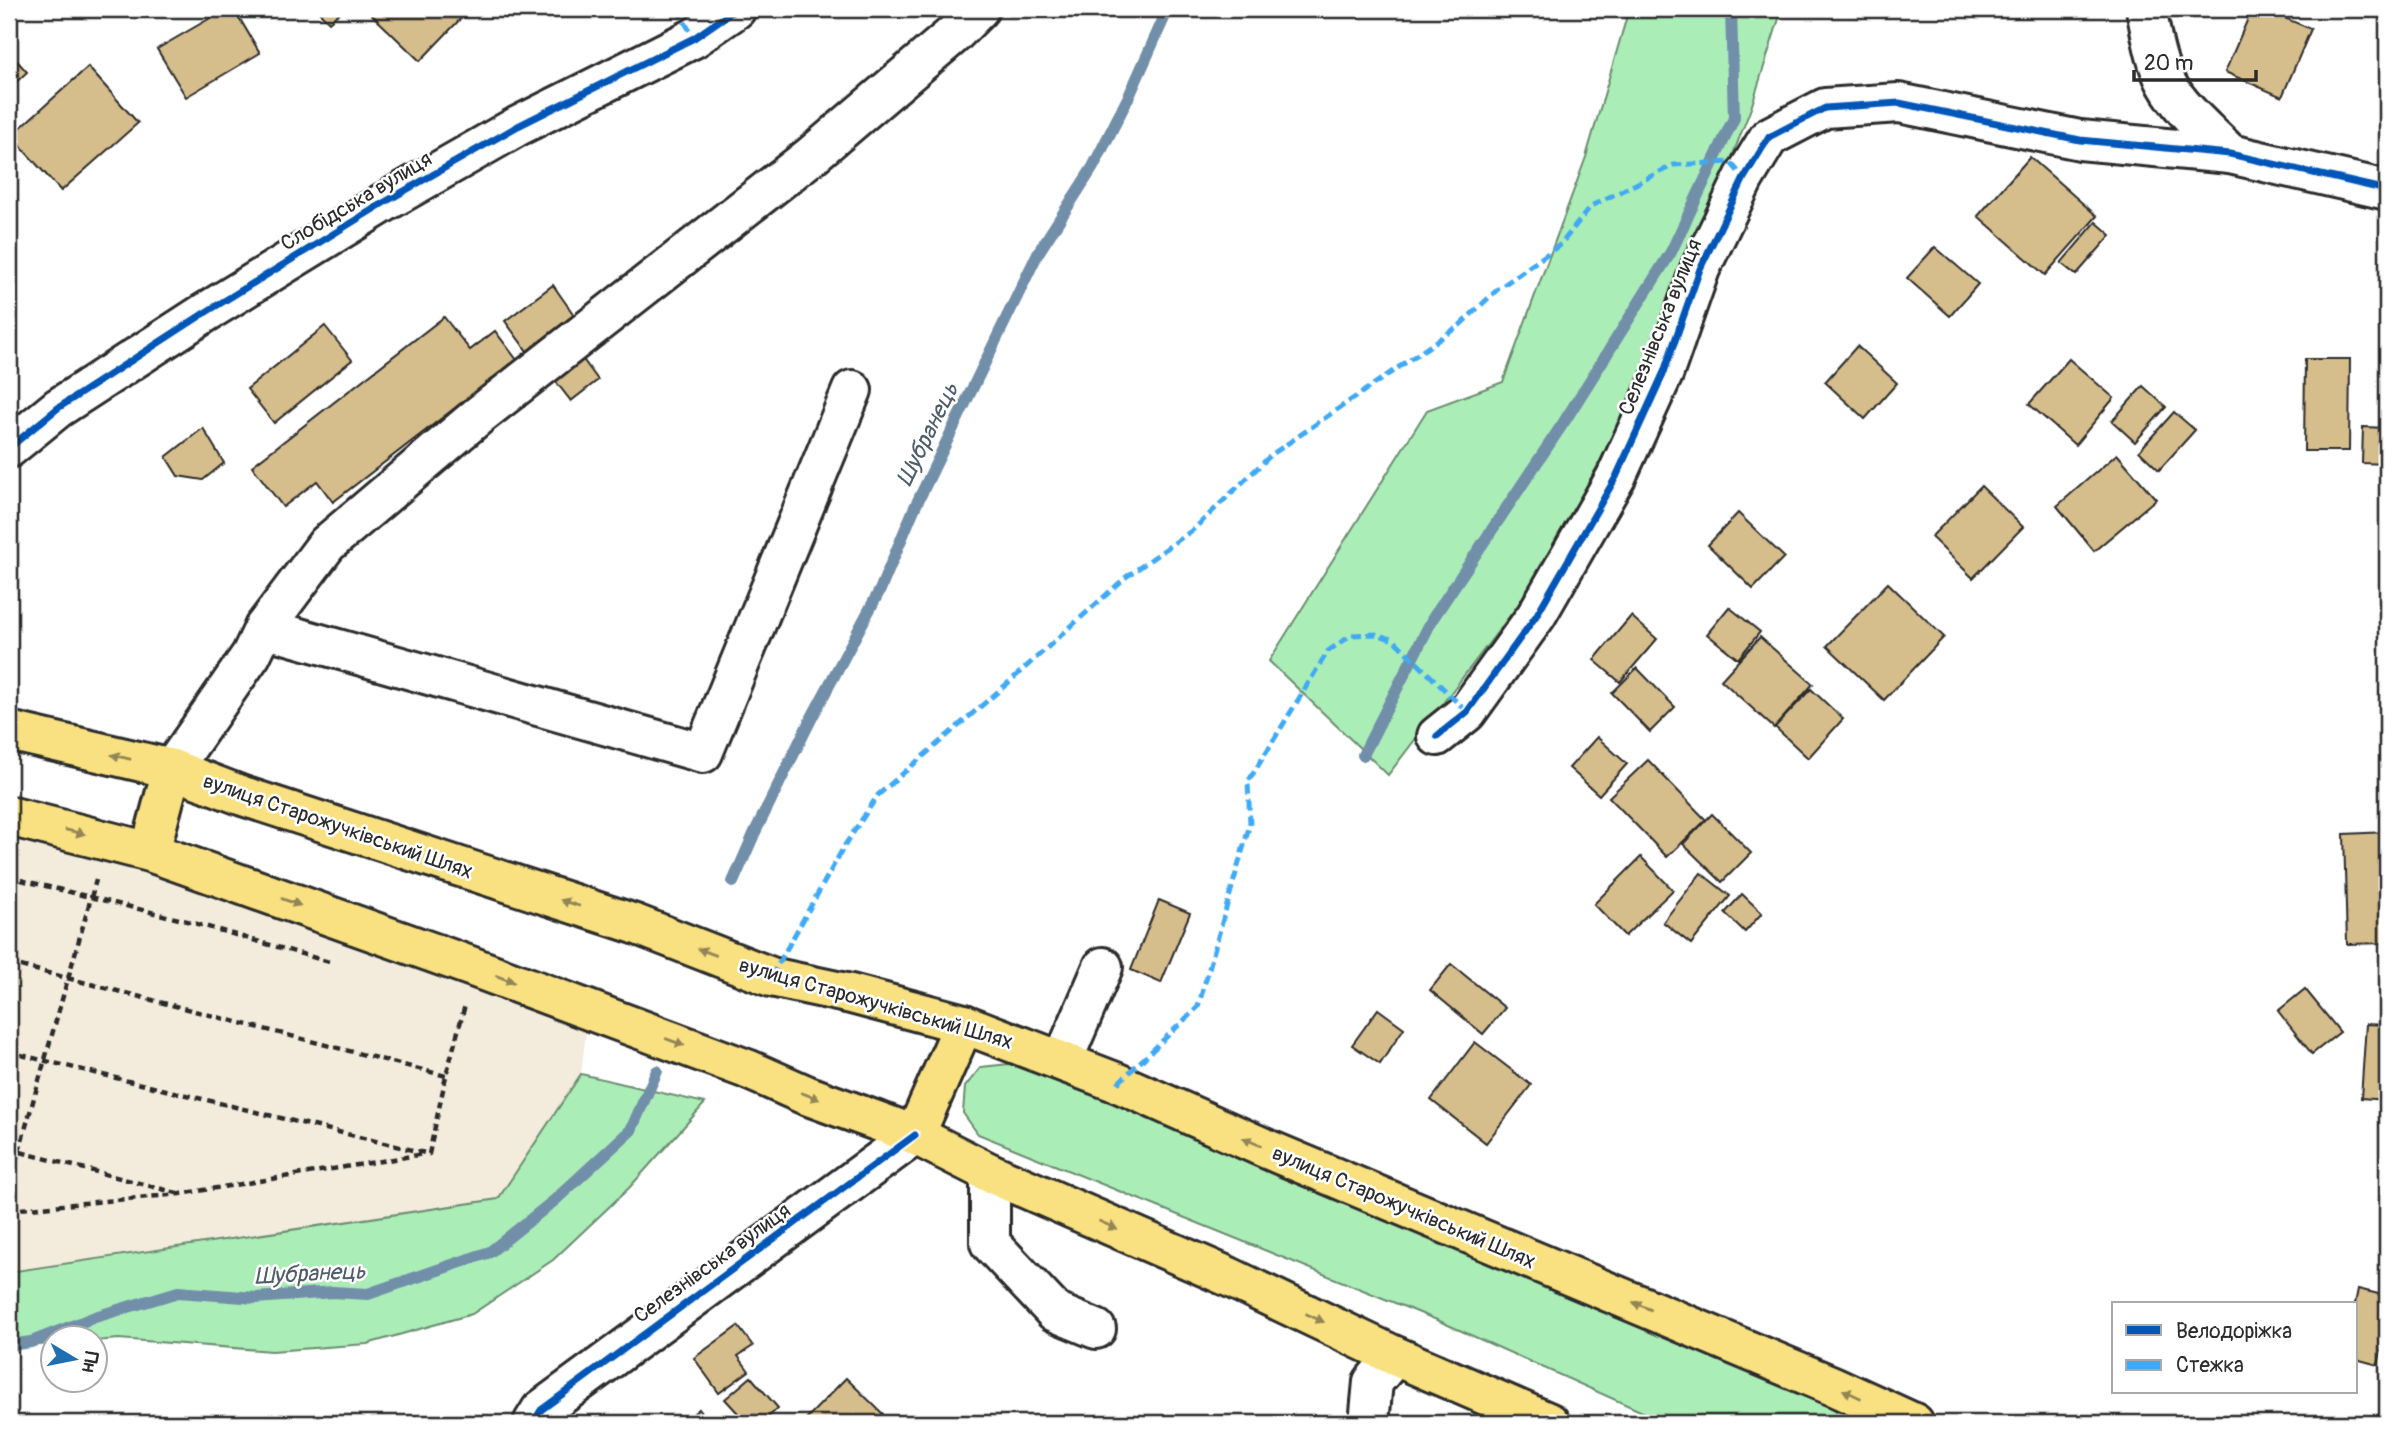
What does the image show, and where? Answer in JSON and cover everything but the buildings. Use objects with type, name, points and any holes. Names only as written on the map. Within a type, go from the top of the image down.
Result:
[{"type":"main road","name":"вулиця Старожучківський Шлях","points":[[9,731],[172,769],[243,796],[635,925],[771,977],[851,994],[964,1024],[1063,1060],[1280,1155],[1833,1386],[1914,1423]]},
{"type":"main road","points":[[150,852],[172,769]]},
{"type":"main road","points":[[9,816],[150,852],[611,1018],[915,1135],[990,1173],[1229,1277],[1395,1356],[1550,1423]]},
{"type":"main road","points":[[915,1135],[964,1024]]},
{"type":"street","name":"Слобідська вулиця","points":[[9,448],[58,408],[203,314],[385,202],[518,126],[694,38],[736,9]]},
{"type":"street","points":[[172,769],[251,655],[264,628],[327,544],[478,416],[811,156],[953,35],[979,9]]},
{"type":"street","points":[[2146,9],[2166,83],[2185,108],[2230,154]]},
{"type":"street","name":"Селезнівська вулиця","points":[[1437,736],[1467,712],[1536,615],[1616,477],[1664,372],[1700,269],[1744,177],[1769,137],[1825,108],[1899,103],[2080,140],[2230,154],[2387,190]]},
{"type":"street","points":[[264,628],[703,753],[852,390]]},
{"type":"street","points":[[1063,1060],[1103,967]]},
{"type":"street","name":"Селезнівська вулиця","points":[[533,1423],[541,1410],[915,1135]]},
{"type":"street","points":[[990,1173],[990,1243],[1055,1312],[1096,1329]]},
{"type":"street","points":[[1369,1423],[1373,1382],[1395,1356]]},
{"type":"path","points":[[9,1186],[92,897],[105,839]]},
{"type":"path","points":[[9,877],[187,921],[346,967]]},
{"type":"path","points":[[9,963],[446,1076]]},
{"type":"path","points":[[429,1154],[473,967]]},
{"type":"path","points":[[9,1052],[429,1154]]},
{"type":"path","points":[[9,1149],[180,1194]]},
{"type":"path","points":[[9,1210],[180,1194],[429,1154]]},
{"type":"shaded area","points":[[9,805],[226,863],[591,990],[581,1074],[498,1199],[9,1272]]},
{"type":"green space","points":[[1629,9],[1782,9],[1751,108],[1646,377],[1531,588],[1388,775],[1269,661],[1427,410],[1503,382],[1586,157]]},
{"type":"green space","points":[[1009,1064],[1282,1166],[1877,1423],[1667,1423],[1437,1320],[978,1134],[963,1113],[965,1087],[981,1067]]},
{"type":"green space","points":[[581,1074],[705,1103],[629,1188],[553,1260],[472,1314],[367,1344],[272,1351],[108,1340],[108,1324],[38,1324],[38,1345],[9,1347],[9,1272],[498,1199]]},
{"type":"waterway","name":"Шубранець","points":[[733,882],[810,721],[880,590],[914,509],[1038,253],[1093,167],[1130,94],[1168,9]]},
{"type":"waterway","points":[[1363,755],[1433,618],[1564,422],[1671,252],[1734,118],[1731,9]]},
{"type":"waterway","name":"Шубранець","points":[[9,1345],[31,1342],[95,1317],[178,1292],[256,1298],[333,1292],[368,1294],[490,1252],[555,1200],[631,1130],[657,1071]]},
{"type":"marked path","points":[[677,9],[694,38]]},
{"type":"marked path","points":[[771,977],[845,845],[878,795],[1126,577],[1194,529],[1271,455],[1460,325],[1498,289],[1561,244],[1591,206],[1674,165],[1730,162],[1744,178]]},
{"type":"marked path","points":[[1118,1083],[1198,1007],[1250,824],[1248,782],[1328,651],[1352,635],[1376,634],[1394,640],[1467,712]]},
{"type":"cycle path","points":[[9,448],[58,408],[203,314],[385,202],[518,126],[694,38],[736,9]]},
{"type":"cycle path","points":[[1437,736],[1467,712],[1536,616],[1616,477],[1664,372],[1700,269],[1744,178],[1769,137],[1825,108],[1899,103],[2080,140],[2230,154],[2387,190]]},
{"type":"cycle path","points":[[533,1423],[541,1410],[915,1135]]}]
